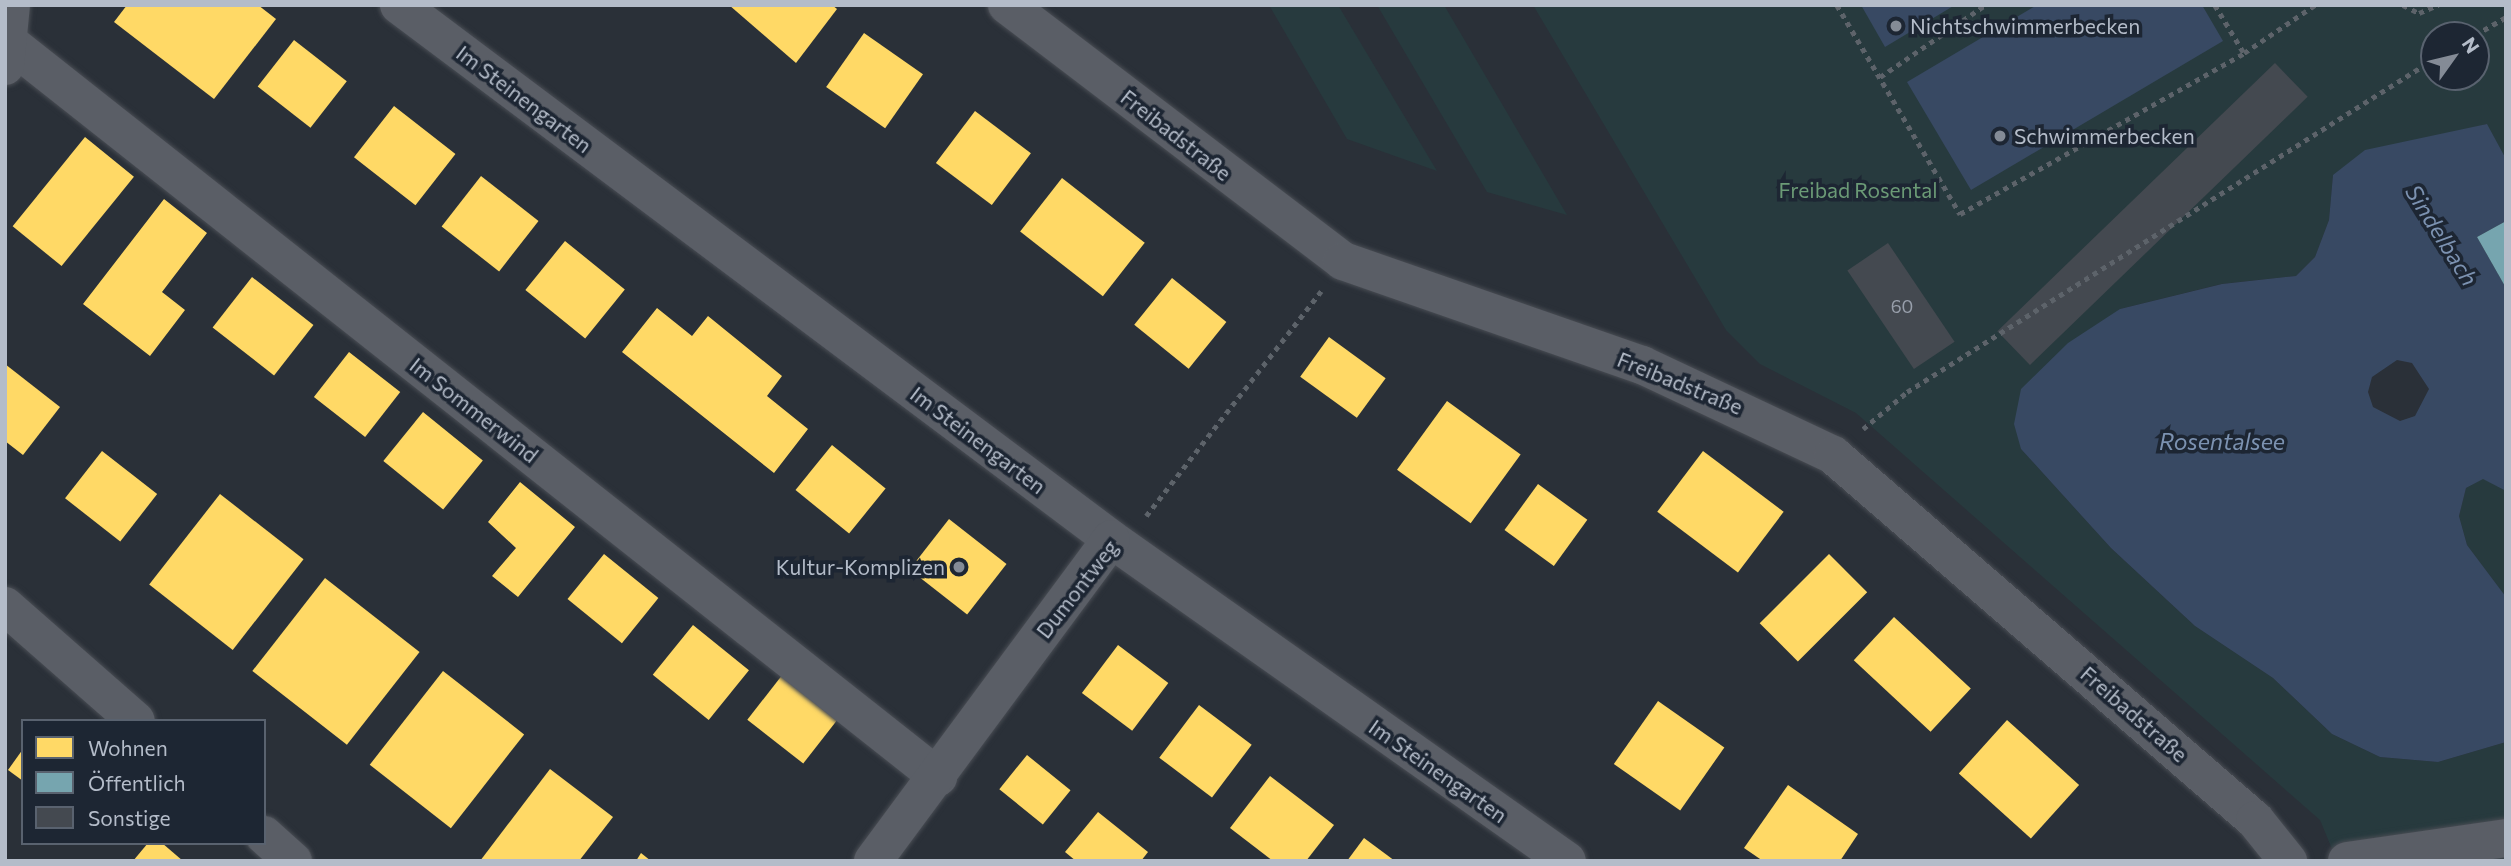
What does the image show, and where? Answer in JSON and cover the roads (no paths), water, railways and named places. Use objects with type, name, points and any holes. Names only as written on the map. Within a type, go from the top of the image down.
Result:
[{"type":"street","points":[[8,55],[11,5]]},
{"type":"street","name":"Im Steinengarten","points":[[399,5],[1111,539],[1567,861]]},
{"type":"street","name":"Freibadstraße","points":[[1031,11],[1343,261],[1642,365],[1833,455],[2245,811],[2288,861]]},
{"type":"street","name":"Im Sommerwind","points":[[8,55],[938,777]]},
{"type":"street","name":"Dumontweg","points":[[873,861],[938,777],[1111,539]]},
{"type":"street","points":[[5,606],[134,719]]},
{"type":"street","points":[[266,837],[293,861]]},
{"type":"street","points":[[2347,861],[2506,838]]},
{"type":"water","name":"Nichtschwimmerbecken","points":[[1861,5],[1955,5],[1885,47]]},
{"type":"water","name":"Schwimmerbecken","points":[[2037,5],[2202,5],[2223,41],[1971,190],[1907,82]]},
{"type":"water","name":"Rosentalsee","points":[[2487,124],[2506,159],[2506,221],[2477,237],[2506,288],[2506,491],[2483,479],[2466,488],[2459,516],[2467,545],[2506,597],[2506,742],[2438,762],[2380,757],[2332,734],[2273,678],[2195,626],[2111,548],[2021,449],[2014,424],[2021,389],[2068,343],[2120,309],[2222,284],[2296,276],[2315,257],[2329,220],[2333,175],[2365,150]],"holes":[[[2397,360],[2412,363],[2429,389],[2415,416],[2400,421],[2373,407],[2368,392],[2372,377]]]},
{"type":"place","name":"Nichtschwimmerbecken","points":[[1896,26]]},
{"type":"place","name":"Schwimmerbecken","points":[[2000,136]]},
{"type":"place","name":"Kultur-Komplizen","points":[[959,567]]},
{"type":"park label","name":"Freibad Rosental","points":[[1858,190]]},
{"type":"water label","name":"Sindelbach","points":[[2442,235]]}]
